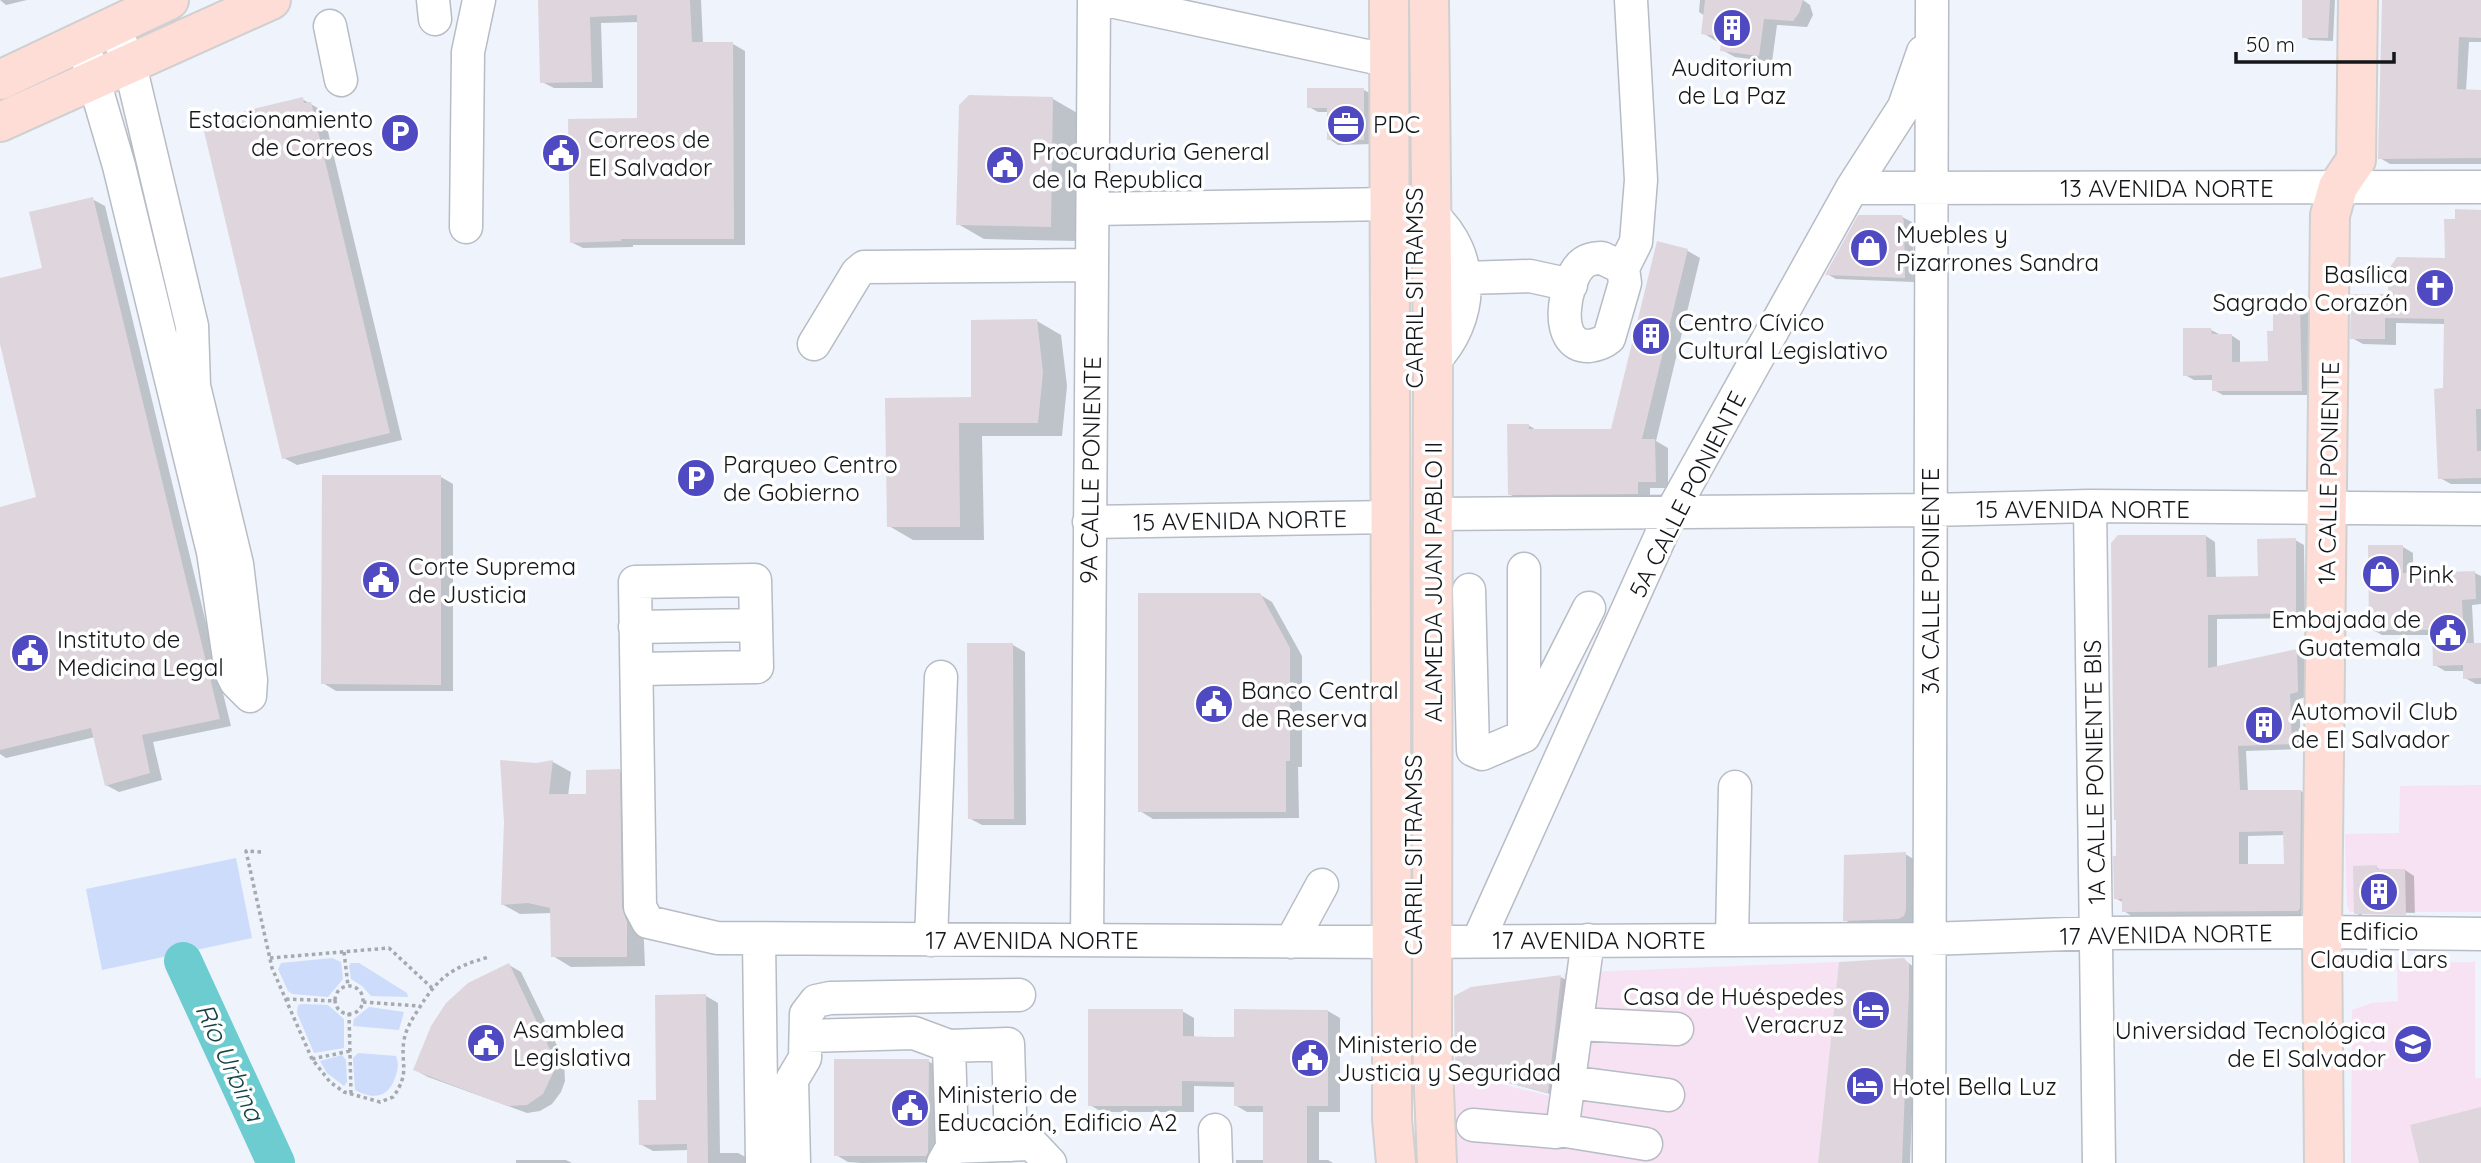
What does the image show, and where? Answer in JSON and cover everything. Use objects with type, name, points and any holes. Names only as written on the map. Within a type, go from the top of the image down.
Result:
[{"type":"main road","points":[[0,80],[169,0]]},
{"type":"main road","points":[[0,122],[271,0]]},
{"type":"main road","name":"ALAMEDA JUAN PABLO II","points":[[1389,0],[1391,517],[1412,942],[1432,1069],[1437,1163]]},
{"type":"main road","name":"CARRIL SITRAMSS","points":[[1411,0],[1414,209],[1412,942],[1413,1076],[1418,1163]]},
{"type":"main road","name":"ALAMEDA JUAN PABLO II","points":[[1396,1163],[1392,1119],[1412,942],[1433,514],[1429,0]]},
{"type":"main road","name":"1A CALLE PONIENTE","points":[[2324,1163],[2322,932],[2329,509],[2330,215],[2338,187],[2356,160],[2358,0]]},
{"type":"street","points":[[466,226],[468,52],[480,0]]},
{"type":"street","name":"9A CALLE PONIENTE","points":[[1087,940],[1094,0]]},
{"type":"street","points":[[1106,0],[1390,61]]},
{"type":"street","points":[[1623,268],[1609,260],[1589,260],[1577,269],[1568,296],[1565,326],[1570,338],[1583,345],[1604,342],[1611,333],[1625,283],[1623,268],[1636,242],[1641,180],[1631,0]]},
{"type":"street","name":"3A CALLE PONIENTE","points":[[1930,1163],[1932,10]]},
{"type":"street","name":"5A CALLE PONIENTE","points":[[1478,941],[1671,513],[1852,188],[1904,107],[1918,71],[1932,10]]},
{"type":"street","points":[[330,26],[341,80]]},
{"type":"street","points":[[98,34],[130,65],[192,326],[194,386],[237,565],[251,680],[250,696],[236,682],[231,672],[213,552],[119,166],[95,80],[98,34]]},
{"type":"street","name":"13 AVENIDA NORTE","points":[[1852,188],[2481,187]]},
{"type":"street","points":[[1093,209],[1391,204]]},
{"type":"street","points":[[1432,215],[1455,241],[1465,289],[1460,320],[1451,341],[1433,362]]},
{"type":"street","points":[[814,344],[857,273],[864,267],[1092,265]]},
{"type":"street","points":[[1465,289],[1528,298],[1568,296]]},
{"type":"street","name":"15 AVENIDA NORTE","points":[[1433,514],[2090,506],[2481,509]]},
{"type":"street","name":"1A CALLE PONIENTE BIS","points":[[2090,506],[2099,1163]]},
{"type":"street","name":"15 AVENIDA NORTE","points":[[1089,522],[1391,517]]},
{"type":"street","points":[[1524,569],[1524,736],[1557,767]]},
{"type":"street","name":"17 AVENIDA NORTE","points":[[756,625],[755,580],[635,582],[640,907],[648,922],[717,938],[759,939],[1412,942],[1930,939],[2097,933],[2481,934]]},
{"type":"street","points":[[1469,590],[1473,750],[1482,754],[1524,736],[1589,608]]},
{"type":"street","points":[[635,627],[756,625],[757,667],[636,670]]},
{"type":"street","points":[[931,940],[941,677]]},
{"type":"street","points":[[1732,940],[1735,787]]},
{"type":"street","points":[[1292,942],[1322,885]]},
{"type":"street","points":[[759,939],[762,1163]]},
{"type":"street","points":[[1560,1130],[1588,940]]},
{"type":"street","points":[[794,1163],[792,1080],[804,1058],[807,1010],[816,1001],[826,998],[1019,995]]},
{"type":"street","points":[[1577,1024],[1677,1029]]},
{"type":"street","points":[[806,1036],[914,1033],[949,1046],[1008,1044],[1011,1145]]},
{"type":"street","points":[[949,1046],[947,1155],[1032,1144],[1050,1163]]},
{"type":"street","points":[[1569,1082],[1668,1095]]},
{"type":"street","points":[[1474,1125],[1556,1132],[1560,1130],[1646,1143]]},
{"type":"street","points":[[1215,1130],[1216,1163]]},
{"type":"path","points":[[261,852],[246,851],[270,958],[285,999],[312,1059],[330,1082],[351,1094],[380,1102],[393,1097],[403,1078],[407,1031],[432,988],[452,971],[489,957]]},
{"type":"path","points":[[270,958],[389,948],[432,988]]},
{"type":"path","points":[[344,952],[348,986]]},
{"type":"path","points":[[348,986],[358,989],[363,997],[359,1009],[349,1013],[340,1010],[336,1001],[339,991],[348,986]]},
{"type":"path","points":[[285,999],[336,1001]]},
{"type":"path","points":[[363,1002],[420,1006]]},
{"type":"path","points":[[349,1013],[351,1094]]},
{"type":"path","points":[[312,1059],[350,1051]]},
{"type":"shaded area","points":[[2481,785],[2481,912],[2350,912],[2347,906],[2345,834],[2399,833],[2400,786]]},
{"type":"shaded area","points":[[236,858],[252,938],[102,970],[86,889]]},
{"type":"shaded area","points":[[332,958],[341,962],[343,979],[328,997],[292,994],[278,969],[281,963]]},
{"type":"shaded area","points":[[1839,962],[1818,1163],[1449,1163],[1447,1071],[1550,1096],[1564,973]]},
{"type":"shaded area","name":"Universidad Tecnológica de El Salvador","points":[[2475,962],[2475,1078],[2481,1078],[2481,1163],[2351,1163],[2352,1010],[2372,1003],[2398,1001],[2397,963]]},
{"type":"shaded area","points":[[351,963],[359,963],[407,993],[408,997],[371,996],[351,979]]},
{"type":"shaded area","points":[[298,1005],[328,1005],[344,1019],[344,1048],[314,1053],[297,1013]]},
{"type":"shaded area","points":[[369,1007],[404,1012],[399,1030],[353,1026],[354,1019]]},
{"type":"shaded area","points":[[358,1053],[396,1056],[396,1075],[392,1085],[384,1093],[374,1096],[355,1090],[353,1058]]},
{"type":"shaded area","points":[[342,1055],[346,1060],[347,1082],[344,1086],[327,1073],[320,1061]]},
{"type":"building","points":[[538,0],[690,0],[692,42],[733,42],[734,239],[621,239],[570,243],[568,119],[637,118],[637,15],[590,17],[592,82],[540,83]]},
{"type":"building","name":"Auditorium de La Paz","points":[[1705,0],[1803,0],[1793,21],[1764,19],[1759,56],[1720,51],[1722,37],[1701,34]]},
{"type":"building","points":[[2302,0],[2330,0],[2328,38],[2302,38]]},
{"type":"building","points":[[2382,0],[2481,0],[2481,38],[2459,37],[2457,89],[2481,90],[2481,158],[2378,159]]},
{"type":"building","name":"PDC","points":[[1307,88],[1364,88],[1364,140],[1327,140],[1327,108],[1307,108]]},
{"type":"building","name":"Procuraduria General de la Republica","points":[[969,95],[1053,97],[1051,227],[956,225],[959,105]]},
{"type":"building","points":[[303,97],[304,103],[311,102],[390,433],[282,459],[203,127],[210,125],[208,120]]},
{"type":"building","points":[[93,197],[220,719],[142,735],[150,773],[105,786],[91,728],[0,750],[0,507],[36,497],[0,344],[0,278],[42,268],[29,212]]},
{"type":"building","points":[[2455,209],[2481,210],[2481,409],[2476,409],[2481,478],[2438,479],[2434,389],[2443,388],[2444,319],[2385,318],[2385,339],[2350,339],[2351,294],[2388,294],[2388,270],[2397,257],[2445,258],[2444,219],[2455,219]]},
{"type":"building","name":"Muebles y Pizarrones Sandra","points":[[1858,215],[1902,215],[1905,278],[1825,275]]},
{"type":"building","points":[[1657,241],[1688,249],[1642,439],[1655,439],[1656,482],[1638,482],[1638,494],[1508,495],[1507,424],[1529,424],[1529,429],[1611,429]]},
{"type":"building","points":[[2273,306],[2300,306],[2302,391],[2212,391],[2212,375],[2183,376],[2183,328],[2211,328],[2212,334],[2232,334],[2232,362],[2268,361],[2267,331],[2273,331]]},
{"type":"building","points":[[1037,319],[1043,372],[1038,423],[959,423],[960,527],[887,527],[885,398],[971,397],[971,320]]},
{"type":"building","name":"Corte Suprema de Justicia","points":[[322,475],[441,475],[441,685],[321,684]]},
{"type":"building","points":[[2118,535],[2206,535],[2207,577],[2258,576],[2257,539],[2296,538],[2296,613],[2208,615],[2208,668],[2297,649],[2298,692],[2290,694],[2292,744],[2238,746],[2240,790],[2301,790],[2298,911],[2122,912],[2122,899],[2114,899],[2116,820],[2111,543]],"holes":[[[2283,831],[2284,864],[2239,864],[2239,832]]]},
{"type":"building","points":[[2368,545],[2403,545],[2403,573],[2475,571],[2476,599],[2462,600],[2464,643],[2481,643],[2481,678],[2463,679],[2463,665],[2433,666],[2432,630],[2369,630]]},
{"type":"building","name":"Banco Central de Reserva","points":[[1138,593],[1260,593],[1290,648],[1290,761],[1286,761],[1286,812],[1138,812]]},
{"type":"building","points":[[967,643],[1013,643],[1014,819],[968,819]]},
{"type":"building","points":[[500,760],[536,763],[553,760],[549,794],[586,794],[586,770],[620,769],[622,907],[627,922],[627,957],[551,957],[550,908],[528,903],[501,905],[504,822]]},
{"type":"building","points":[[1906,852],[1904,916],[1898,919],[1843,921],[1844,855]]},
{"type":"building","name":"Edificio Claudia Lars","points":[[2377,865],[2377,869],[2405,869],[2406,915],[2354,914],[2353,866]]},
{"type":"building","points":[[1904,958],[1909,964],[1909,991],[1902,1163],[1818,1163],[1839,962]]},
{"type":"building","name":"Asamblea Legislativa","points":[[509,963],[553,1056],[553,1073],[543,1094],[527,1105],[507,1106],[413,1070],[431,1026],[446,1003],[468,983]]},
{"type":"building","points":[[1561,975],[1548,1093],[1455,1069],[1454,996],[1471,987]]},
{"type":"building","points":[[706,994],[708,1163],[687,1163],[687,1144],[639,1145],[638,1100],[656,1100],[655,995]]},
{"type":"building","points":[[1088,1009],[1183,1009],[1183,1036],[1215,1037],[1234,1037],[1234,1009],[1328,1010],[1328,1106],[1307,1106],[1307,1163],[1263,1163],[1263,1106],[1234,1106],[1234,1082],[1182,1081],[1182,1106],[1088,1106]]},
{"type":"building","name":"Ministerio de Educación, Edificio A2","points":[[834,1059],[929,1059],[926,1156],[834,1156]]},
{"type":"building","points":[[2481,1107],[2481,1163],[2419,1163],[2410,1125]]},
{"type":"waterway","name":"Río Urbina","points":[[183,961],[276,1163]]},
{"type":"place","name":"Auditorium de La Paz","points":[[1732,28]]},
{"type":"place","name":"PDC","points":[[1346,124]]},
{"type":"place","name":"Estacionamiento de Correos","points":[[400,133]]},
{"type":"place","name":"Correos de El Salvador","points":[[561,153]]},
{"type":"place","name":"Procuraduria General de la Republica","points":[[1005,165]]},
{"type":"place","name":"Muebles y Pizarrones Sandra","points":[[1869,248]]},
{"type":"place","name":"Basílica Sagrado Corazón","points":[[2435,288]]},
{"type":"place","name":"Centro Cívico Cultural Legislativo","points":[[1651,336]]},
{"type":"place","name":"Parqueo Centro de Gobierno","points":[[696,478]]},
{"type":"place","name":"Pink","points":[[2381,574]]},
{"type":"place","name":"Corte Suprema de Justicia","points":[[381,580]]},
{"type":"place","name":"Embajada de Guatemala","points":[[2448,633]]},
{"type":"place","name":"Instituto de Medicina Legal","points":[[30,653]]},
{"type":"place","name":"Banco Central de Reserva","points":[[1214,704]]},
{"type":"place","name":"Automovil Club de El Salvador","points":[[2264,725]]},
{"type":"place","name":"Edificio Claudia Lars","points":[[2379,892]]},
{"type":"place","name":"Casa de Huéspedes Veracruz","points":[[1871,1010]]},
{"type":"place","name":"Asamblea Legislativa","points":[[486,1043]]},
{"type":"place","name":"Universidad Tecnológica de El Salvador","points":[[2413,1044]]},
{"type":"place","name":"Ministerio de Justicia y Seguridad","points":[[1310,1058]]},
{"type":"place","name":"Hotel Bella Luz","points":[[1865,1086]]},
{"type":"place","name":"Ministerio de Educación, Edificio A2","points":[[910,1108]]}]
